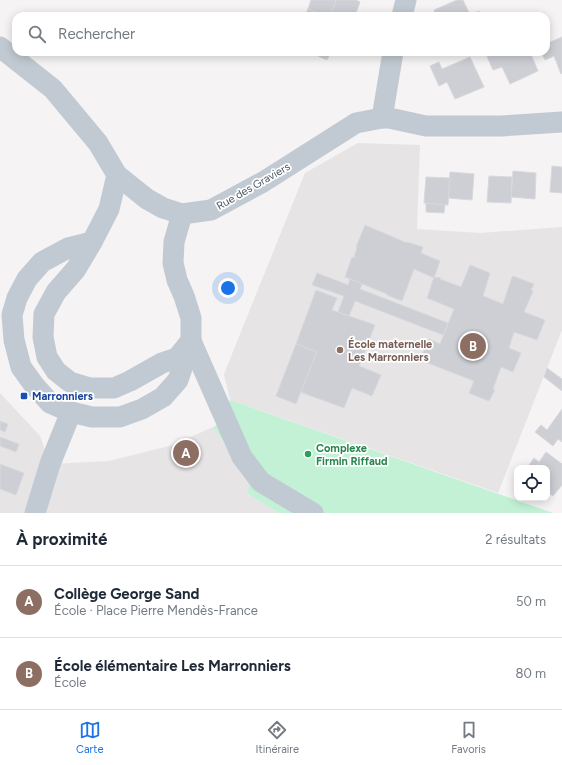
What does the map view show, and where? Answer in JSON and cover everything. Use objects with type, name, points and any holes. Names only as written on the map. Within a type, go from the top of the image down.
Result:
[{"type":"street","points":[[403,12],[406,0]]},
{"type":"street","name":"Rue des Graviers","points":[[0,47],[53,89],[98,142],[117,175],[147,200],[163,208],[182,214],[211,210],[263,182],[356,122],[382,118],[389,118],[426,126],[502,126],[557,124],[562,122]]},
{"type":"street","points":[[382,118],[392,56]]},
{"type":"street","points":[[117,175],[109,209],[92,242],[76,269],[56,292],[44,314],[43,337],[47,357],[56,371],[70,382],[90,388],[114,388],[130,381],[145,371],[177,358],[191,340]]},
{"type":"street","points":[[92,242],[68,248],[42,262],[27,279],[17,298],[6,314],[21,367],[50,403],[71,412],[92,417],[120,417],[142,409],[163,397],[178,380],[191,340],[191,318],[177,280],[173,263],[174,242],[182,214]]},
{"type":"street","points":[[191,340],[242,457],[260,482],[313,513]]},
{"type":"street","points":[[34,513],[50,464],[71,412]]},
{"type":"shaded area","points":[[358,143],[420,145],[417,229],[480,233],[562,227],[562,330],[498,493],[230,400],[224,374],[305,173]]},
{"type":"shaded area","points":[[0,393],[40,436],[50,464],[109,461],[173,445],[213,427],[251,481],[247,493],[279,513],[0,513]]},
{"type":"green space","name":"Complexe Firmin Riffaud","points":[[230,400],[514,499],[514,501],[519,501],[553,513],[279,513],[247,493],[251,480],[213,427],[226,421]]},
{"type":"building","points":[[311,0],[336,0],[332,12],[315,12],[308,9]]},
{"type":"building","points":[[336,0],[356,0],[360,2],[356,12],[332,12]]},
{"type":"building","points":[[457,0],[463,0],[469,12],[435,12],[434,10]]},
{"type":"building","points":[[308,9],[315,12],[307,12]]},
{"type":"building","points":[[562,37],[561,74],[554,56],[545,60],[543,56],[550,56],[550,42]]},
{"type":"building","points":[[318,56],[329,56],[327,60]]},
{"type":"building","points":[[487,56],[532,56],[538,71],[510,84],[502,67],[493,70]]},
{"type":"building","points":[[470,57],[484,87],[455,99],[447,82],[439,86],[430,66],[439,62],[442,69]]},
{"type":"building","points":[[552,166],[562,167],[562,193],[550,192]]},
{"type":"building","points":[[513,171],[536,173],[535,199],[511,197]]},
{"type":"building","points":[[450,172],[474,174],[472,200],[448,198]]},
{"type":"building","points":[[489,176],[512,177],[511,203],[487,202]]},
{"type":"building","points":[[426,177],[450,178],[448,205],[424,203]]},
{"type":"building","points":[[426,203],[445,205],[444,213],[426,212]]},
{"type":"building","points":[[365,225],[407,243],[423,247],[421,253],[440,261],[434,278],[414,269],[402,301],[345,277],[352,257],[354,258],[356,247]]},
{"type":"building","points":[[470,265],[490,273],[483,296],[503,304],[513,276],[534,284],[531,290],[533,291],[524,312],[545,320],[537,340],[514,332],[509,348],[521,353],[513,372],[501,367],[493,389],[495,390],[489,401],[469,393],[474,381],[420,360],[429,339],[440,344],[454,309],[427,298],[434,277],[441,278],[440,279],[461,287]]},
{"type":"building","points":[[317,273],[348,285],[350,279],[362,284],[360,289],[448,323],[443,335],[355,301],[349,316],[338,312],[344,296],[312,285]]},
{"type":"building","points":[[316,290],[337,298],[332,310],[375,325],[359,366],[381,375],[372,396],[352,388],[344,408],[300,392],[317,352],[296,344]]},
{"type":"building","points":[[296,344],[317,352],[296,404],[276,396]]},
{"type":"building","points":[[547,368],[562,379],[562,391],[544,377]]},
{"type":"building","points":[[562,409],[562,442],[558,439],[553,446],[535,432],[541,425],[547,430]]},
{"type":"building","points":[[0,421],[8,424],[5,432],[0,430]]},
{"type":"building","points":[[0,437],[19,444],[16,452],[0,446]]},
{"type":"building","points":[[546,452],[562,464],[562,485],[553,496],[550,494],[550,465],[537,465]]},
{"type":"building","points":[[534,458],[539,462],[537,465],[529,465]]},
{"type":"building","points":[[0,464],[24,473],[16,495],[0,489]]},
{"type":"place","name":"École élémentaire Les Marronniers","points":[[473,346]]},
{"type":"place","name":"École maternelle Les Marronniers","points":[[340,350]]},
{"type":"place","name":"Marronniers","points":[[24,396]]},
{"type":"place","name":"Collège George Sand","points":[[186,453]]},
{"type":"place","name":"Complexe Firmin Riffaud","points":[[308,454]]}]
